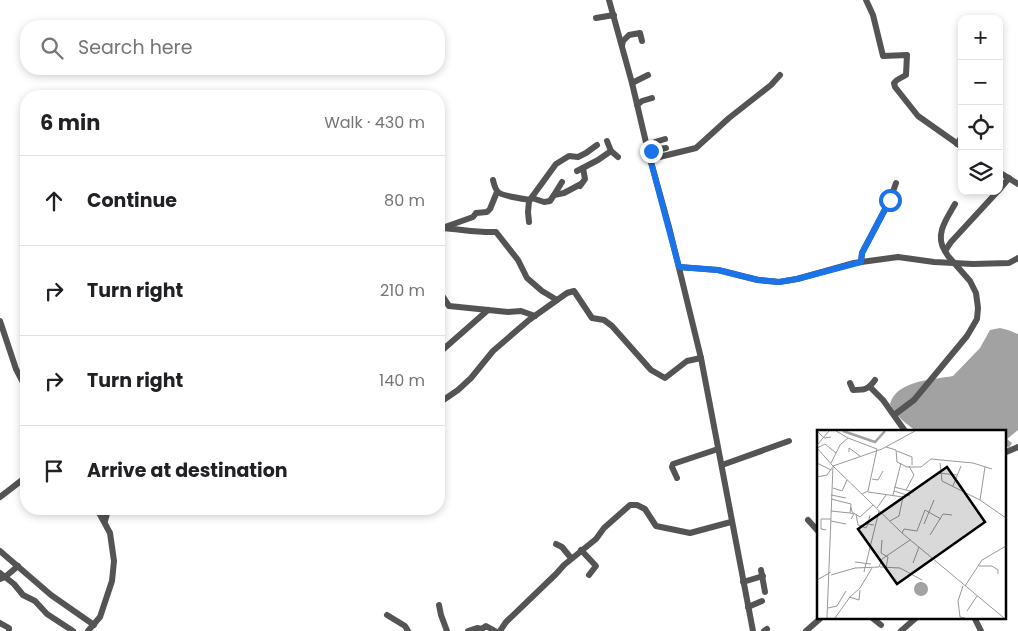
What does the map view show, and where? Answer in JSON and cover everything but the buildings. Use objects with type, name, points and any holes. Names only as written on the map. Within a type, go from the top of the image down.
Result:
[{"type":"street","points":[[610,0],[702,358],[731,522],[753,631]]},
{"type":"street","points":[[866,0],[883,56],[907,55],[906,75],[894,83],[895,87],[918,116],[958,145]]},
{"type":"street","points":[[596,18],[614,15]]},
{"type":"street","points":[[622,48],[625,37],[629,35],[640,33],[642,40]]},
{"type":"street","points":[[632,83],[648,75]]},
{"type":"street","points":[[651,159],[696,148],[728,118],[771,85],[780,75]]},
{"type":"street","points":[[638,105],[652,98]]},
{"type":"street","points":[[650,151],[651,146],[655,142],[665,139]]},
{"type":"street","points":[[607,141],[611,151],[618,157]]},
{"type":"street","points":[[529,222],[528,212],[531,199],[556,164],[569,156],[578,156],[586,153],[597,145]]},
{"type":"street","points":[[650,151],[666,148]]},
{"type":"street","points":[[554,195],[580,186],[585,179],[580,169],[611,151]]},
{"type":"street","points":[[1003,174],[1018,184]]},
{"type":"street","points":[[1003,186],[1009,178]]},
{"type":"street","points":[[445,226],[473,218],[476,213],[487,212],[497,192],[493,180]]},
{"type":"street","points":[[497,192],[514,198],[544,202],[550,201],[562,182]]},
{"type":"street","points":[[861,262],[862,253],[890,200],[896,183]]},
{"type":"street","points":[[945,250],[995,195]]},
{"type":"street","points":[[894,415],[914,400],[974,325],[978,308],[976,293],[970,281],[948,256],[941,243],[942,231],[955,204]]},
{"type":"street","points":[[445,228],[463,229],[472,232],[496,232],[518,260],[528,278],[542,291],[556,300]]},
{"type":"street","points":[[679,267],[718,270],[758,280],[779,282],[861,262],[898,257],[934,262],[996,264],[1009,263],[1018,258]]},
{"type":"street","points":[[445,399],[471,378],[493,351],[556,300],[574,291],[592,318],[604,320],[612,326],[650,370],[665,378],[686,361],[702,358]]},
{"type":"street","points":[[445,301],[448,306],[508,312],[521,311],[535,316]]},
{"type":"street","points":[[445,348],[488,310]]},
{"type":"street","points":[[0,321],[20,377]]},
{"type":"street","points":[[850,383],[853,390],[865,390],[875,380]]},
{"type":"street","points":[[870,387],[904,430]]},
{"type":"street","points":[[722,465],[789,441]]},
{"type":"street","points":[[1006,452],[1018,447]]},
{"type":"street","points":[[677,478],[672,467],[673,464],[718,448]]},
{"type":"street","points":[[0,497],[20,482]]},
{"type":"street","points":[[500,631],[506,622],[572,558],[596,539],[604,528],[633,505],[645,509],[656,526],[685,533],[705,530],[731,522]]},
{"type":"street","points":[[88,631],[100,617],[113,573],[113,544],[100,515]]},
{"type":"street","points":[[104,521],[106,515]]},
{"type":"street","points":[[808,520],[817,530]]},
{"type":"street","points":[[556,544],[562,547],[572,558]]},
{"type":"street","points":[[581,550],[596,566],[589,575]]},
{"type":"street","points":[[0,551],[52,595],[94,625]]},
{"type":"street","points":[[18,566],[2,577],[23,595],[35,600],[47,614],[73,631]]},
{"type":"street","points":[[113,573],[122,570]]},
{"type":"street","points":[[743,582],[762,573],[765,592]]},
{"type":"street","points":[[748,607],[762,601]]},
{"type":"street","points":[[439,605],[447,631]]},
{"type":"street","points":[[387,615],[405,626],[408,631]]},
{"type":"street","points":[[806,631],[821,618]]},
{"type":"street","points":[[872,618],[881,625]]},
{"type":"street","points":[[901,631],[916,618]]},
{"type":"street","points":[[974,618],[981,631]]},
{"type":"street","points":[[0,623],[9,628],[9,631]]},
{"type":"street","points":[[468,631],[477,628],[482,629],[486,626],[495,631]]},
{"type":"shaded area","points":[[1000,328],[1018,334],[1018,430],[1007,439],[1012,443],[1009,448],[1006,445],[1006,430],[915,430],[898,416],[890,404],[900,390],[916,382],[953,376],[980,348],[990,330]]},
{"type":"route","points":[[651,151],[648,151],[679,267],[718,270],[758,280],[779,282],[861,262],[862,253],[890,200]]}]
